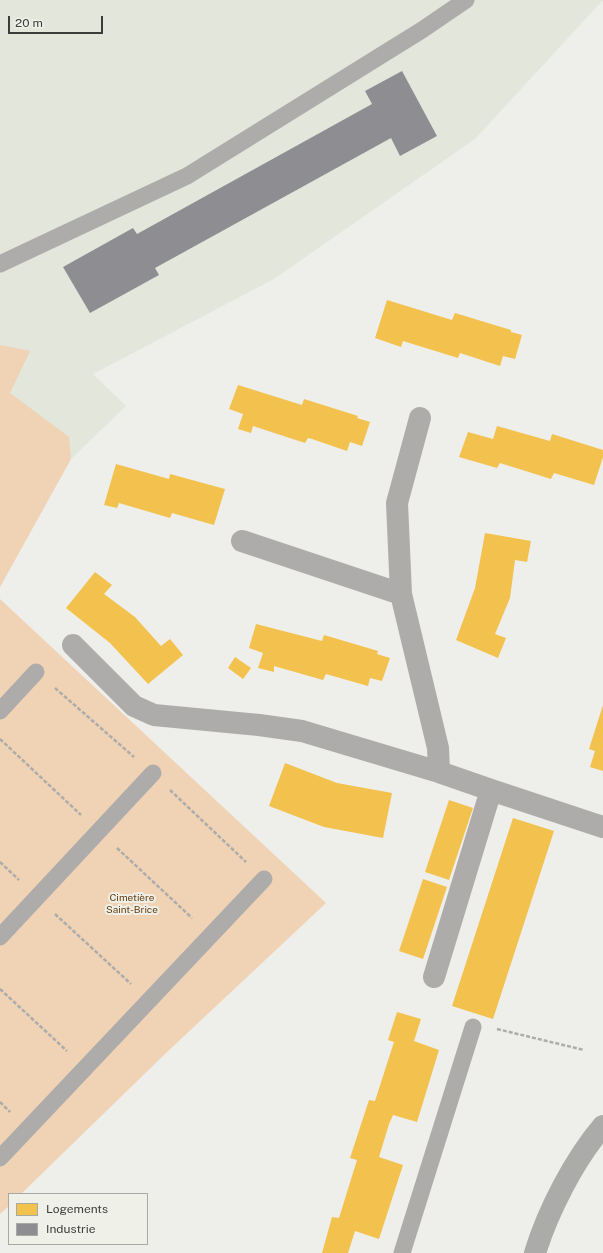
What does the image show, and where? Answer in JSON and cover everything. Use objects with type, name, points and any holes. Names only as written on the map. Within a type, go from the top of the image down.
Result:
[{"type":"main road","points":[[535,1253],[553,1208],[570,1174],[601,1130]]},
{"type":"street","points":[[420,418],[397,503],[401,594],[438,748],[439,772]]},
{"type":"street","points":[[242,541],[401,594]]},
{"type":"street","points":[[73,645],[134,706],[154,715],[259,725],[302,731],[439,772],[603,826]]},
{"type":"street","points":[[434,977],[491,790]]},
{"type":"lane","points":[[0,264],[187,176],[422,30],[466,0]]},
{"type":"lane","points":[[0,711],[36,672]]},
{"type":"lane","points":[[0,937],[153,773]]},
{"type":"lane","points":[[0,1158],[264,880]]},
{"type":"lane","points":[[402,1253],[474,1027]]},
{"type":"path","points":[[0,862],[148,1001]]},
{"type":"path","points":[[0,988],[85,1068]]},
{"type":"path","points":[[474,1027],[483,1025],[584,1050]]},
{"type":"shaded area","points":[[0,0],[603,0],[475,139],[274,279],[93,374],[126,406],[71,459],[0,587]]},
{"type":"green space","points":[[0,345],[30,351],[10,393],[69,437],[71,459],[0,587]]},
{"type":"green space","name":"Cimetière Saint-Brice","points":[[0,599],[326,903],[166,1053],[22,1193],[8,1193],[8,1207],[0,1214]]},
{"type":"building: Logements","points":[[387,300],[452,320],[455,313],[511,330],[511,332],[522,335],[515,359],[503,356],[500,366],[460,353],[458,358],[403,341],[401,347],[375,338]]},
{"type":"building: Logements","points":[[238,385],[302,405],[304,399],[358,416],[357,418],[370,422],[362,446],[350,442],[347,451],[308,438],[305,443],[253,426],[251,433],[238,429],[243,414],[229,409]]},
{"type":"building: Logements","points":[[497,426],[550,441],[552,434],[603,450],[603,457],[594,485],[554,473],[551,479],[500,463],[497,468],[459,457],[468,432],[493,439]]},
{"type":"building: Logements","points":[[116,464],[169,479],[170,474],[225,489],[214,525],[172,513],[170,518],[119,503],[117,508],[104,505]]},
{"type":"building: Logements","points":[[485,533],[531,541],[527,562],[515,560],[510,598],[495,634],[506,638],[498,658],[456,640],[475,588]]},
{"type":"building: Logements","points":[[95,572],[112,585],[104,594],[135,617],[161,646],[170,639],[183,655],[148,684],[110,643],[66,608]]},
{"type":"building: Logements","points":[[256,624],[322,641],[324,635],[378,651],[377,654],[390,658],[382,681],[370,678],[368,686],[326,674],[323,680],[274,666],[274,672],[258,668],[263,653],[249,648]]},
{"type":"building: Logements","points":[[235,657],[251,668],[243,679],[228,668]]},
{"type":"building: Logements","points":[[603,705],[603,771],[590,767],[595,751],[589,749]]},
{"type":"building: Logements","points":[[285,763],[337,783],[392,793],[383,838],[324,827],[269,806]]},
{"type":"building: Logements","points":[[449,800],[473,808],[449,880],[425,872]]},
{"type":"building: Logements","points":[[513,818],[554,831],[493,1019],[452,1006]]},
{"type":"building: Logements","points":[[423,879],[447,887],[423,959],[399,951]]},
{"type":"building: Logements","points":[[397,1012],[421,1019],[414,1041],[439,1050],[417,1122],[393,1115],[389,1124],[379,1157],[403,1165],[379,1239],[355,1231],[348,1253],[322,1253],[332,1217],[339,1218],[357,1160],[350,1158],[369,1100],[375,1101],[394,1042],[388,1040]]},
{"type":"building: Industrie","points":[[402,71],[437,136],[400,156],[391,138],[155,268],[159,275],[90,313],[63,267],[133,228],[137,234],[372,104],[365,91]]}]
